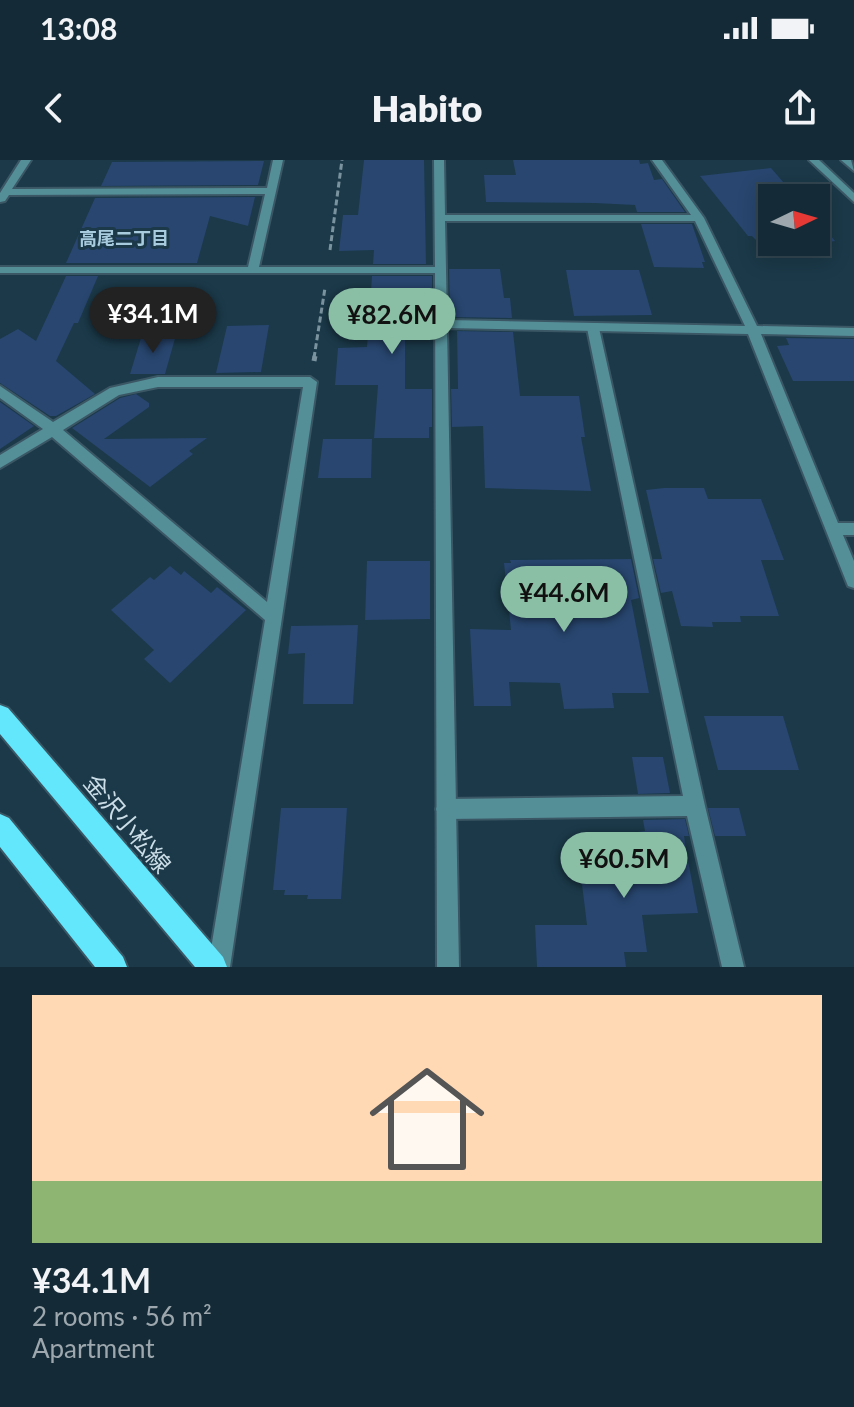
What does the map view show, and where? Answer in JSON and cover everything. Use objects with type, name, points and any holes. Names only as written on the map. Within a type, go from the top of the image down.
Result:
[{"type":"main road","name":"金沢小松線","points":[[0,716],[216,967]]},
{"type":"main road","points":[[0,827],[113,967]]},
{"type":"street","points":[[3,196],[26,160]]},
{"type":"street","points":[[253,269],[278,160]]},
{"type":"street","points":[[439,160],[448,967]]},
{"type":"street","points":[[657,160],[699,218],[752,328],[854,581]]},
{"type":"street","points":[[814,160],[854,199]]},
{"type":"street","points":[[846,160],[854,168]]},
{"type":"street","points":[[3,196],[270,191]]},
{"type":"street","points":[[439,218],[699,218]]},
{"type":"street","points":[[0,270],[440,270]]},
{"type":"street","points":[[441,324],[854,332]]},
{"type":"street","points":[[593,328],[695,806],[733,967]]},
{"type":"street","points":[[0,462],[115,391],[158,382],[310,382],[216,967]]},
{"type":"street","points":[[0,391],[51,428],[272,616]]},
{"type":"street","points":[[833,529],[854,529]]},
{"type":"street","points":[[446,809],[695,806]]},
{"type":"building","points":[[364,160],[424,160],[426,264],[373,264],[374,250],[339,251],[343,215],[358,215]]},
{"type":"building","points":[[513,160],[639,160],[640,164],[648,163],[654,180],[662,179],[685,212],[637,212],[635,205],[486,202],[484,175],[516,175]]},
{"type":"building","points":[[264,161],[258,185],[101,186],[112,162]]},
{"type":"building","points":[[771,168],[785,184],[758,184],[758,242],[748,236],[700,176]]},
{"type":"building","points":[[255,197],[248,226],[210,216],[197,263],[66,263],[95,198]]},
{"type":"building","points":[[641,224],[692,224],[705,262],[702,262],[704,268],[654,267]]},
{"type":"building","points":[[449,269],[500,269],[504,298],[510,298],[512,318],[450,317]]},
{"type":"building","points":[[566,270],[639,270],[652,315],[574,316]]},
{"type":"building","points":[[66,276],[98,276],[78,323],[74,323],[56,361],[95,394],[56,416],[50,416],[0,383],[0,339],[18,329],[36,341]]},
{"type":"building","points":[[372,276],[432,276],[432,330],[405,330],[405,389],[432,389],[429,438],[374,438],[378,385],[335,385],[338,348],[367,347]]},
{"type":"building","points":[[269,325],[261,372],[216,373],[227,326]]},
{"type":"building","points":[[457,331],[513,332],[520,396],[579,396],[585,437],[581,437],[591,491],[485,488],[483,426],[452,427],[451,389],[458,389]]},
{"type":"building","points":[[176,335],[165,374],[130,374],[141,338]]},
{"type":"building","points":[[786,338],[854,339],[854,381],[793,381],[777,346],[789,345]]},
{"type":"building","points":[[136,394],[149,403],[149,407],[104,439],[207,438],[189,451],[193,454],[150,487],[72,428],[120,398]]},
{"type":"building","points":[[0,402],[34,426],[0,449]]},
{"type":"building","points":[[323,439],[372,439],[371,478],[318,478]]},
{"type":"building","points":[[704,488],[708,499],[761,499],[784,560],[761,560],[779,616],[740,616],[741,622],[712,622],[713,627],[681,626],[672,591],[661,593],[653,559],[662,559],[646,490]]},
{"type":"building","points":[[631,559],[639,598],[631,600],[649,693],[612,693],[614,708],[564,709],[560,683],[509,682],[511,706],[474,706],[470,629],[511,630],[504,563],[511,563],[510,560]]},
{"type":"building","points":[[367,561],[430,561],[430,619],[365,620]]},
{"type":"building","points":[[170,566],[181,575],[184,571],[211,593],[217,587],[246,610],[170,683],[144,659],[154,650],[111,610],[150,577],[154,580]]},
{"type":"building","points":[[358,625],[353,704],[303,704],[305,653],[288,654],[291,626]]},
{"type":"building","points":[[704,716],[783,716],[799,770],[718,770]]},
{"type":"building","points":[[632,757],[663,757],[670,793],[638,794]]},
{"type":"building","points":[[281,808],[347,808],[341,899],[307,899],[308,895],[284,895],[285,890],[273,890]]},
{"type":"building","points":[[708,808],[739,808],[746,836],[715,836]]},
{"type":"building","points":[[685,819],[689,836],[684,836],[698,913],[642,915],[647,952],[624,952],[626,967],[537,967],[535,925],[587,925],[580,868],[621,867],[616,835],[645,831],[643,820]]},
{"type":"district","name":"高尾二丁目","points":[[124,238]]}]
